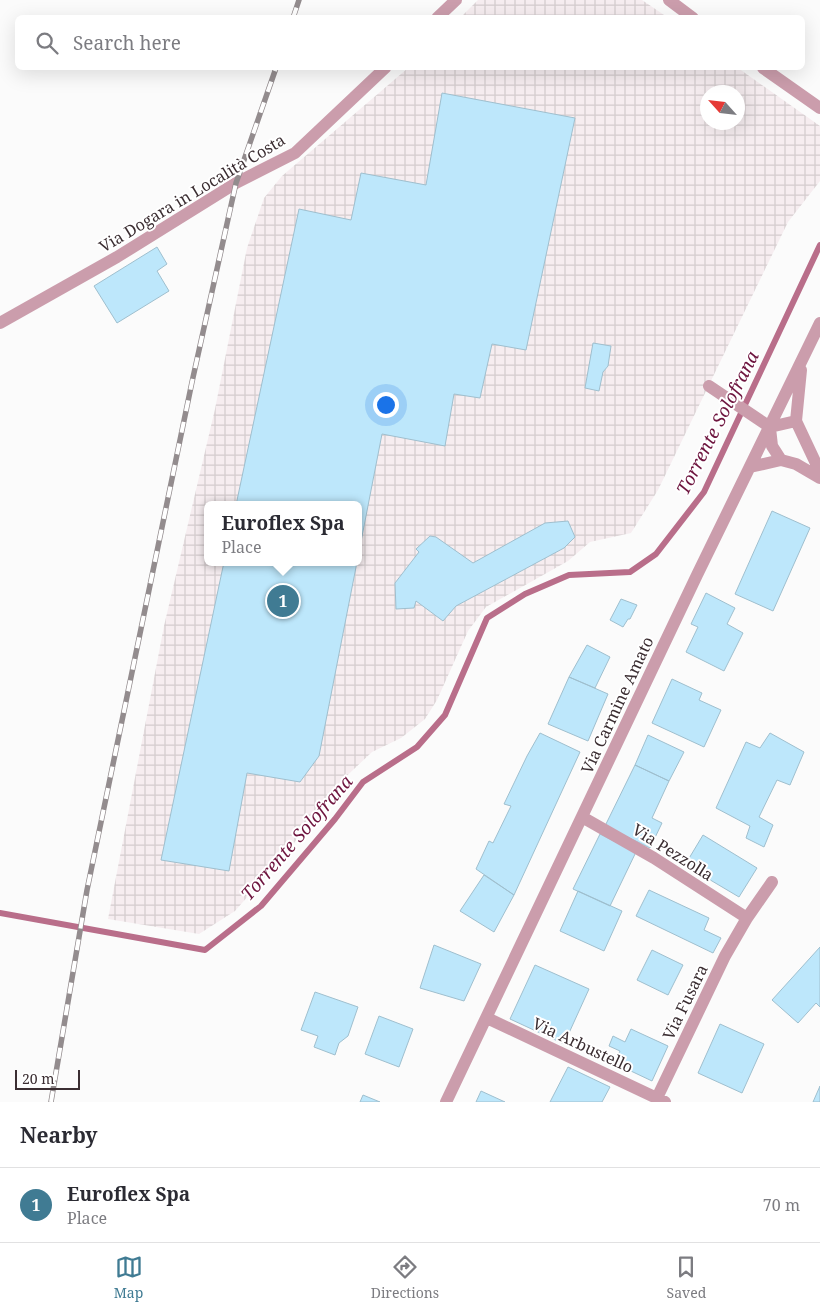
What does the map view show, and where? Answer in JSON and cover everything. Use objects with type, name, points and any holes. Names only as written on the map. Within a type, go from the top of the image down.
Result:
[{"type":"street","points":[[441,15],[456,0]]},
{"type":"street","points":[[669,0],[689,15]]},
{"type":"street","name":"Via Dogara in Località Costa","points":[[0,323],[117,257],[236,184],[295,153],[383,70]]},
{"type":"street","points":[[766,70],[820,108]]},
{"type":"street","name":"Via Carmine Amato","points":[[446,1102],[696,575],[820,323]]},
{"type":"street","points":[[802,361],[796,421],[820,472]]},
{"type":"street","points":[[710,386],[770,427],[796,421]]},
{"type":"street","points":[[770,427],[772,446],[781,460]]},
{"type":"street","points":[[750,467],[781,460],[796,464],[820,478]]},
{"type":"street","name":"Via Pezzolla","points":[[582,817],[654,858],[747,918]]},
{"type":"street","name":"Via Fusara","points":[[659,1101],[725,956],[747,918],[772,882]]},
{"type":"street","name":"Via Arbustello","points":[[487,1018],[659,1101]]},
{"type":"shaded area","points":[[478,0],[642,0],[664,15],[463,15]]},
{"type":"shaded area","points":[[406,70],[741,70],[820,126],[820,181],[788,222],[658,490],[631,533],[590,542],[568,561],[486,607],[468,631],[437,700],[425,719],[401,738],[372,752],[335,787],[319,806],[292,846],[235,911],[199,934],[108,919],[164,626],[215,409],[247,248],[264,198],[282,176]]},
{"type":"building","points":[[442,93],[575,118],[526,350],[492,344],[480,398],[454,394],[445,446],[382,434],[362,536],[362,501],[237,501],[299,209],[351,220],[361,173],[426,185]]},
{"type":"building","points":[[157,247],[167,264],[157,271],[169,291],[117,323],[94,286]]},
{"type":"building","points":[[593,343],[611,346],[608,366],[603,372],[599,391],[585,388]]},
{"type":"building","points":[[772,511],[810,528],[773,611],[735,594]]},
{"type":"building","points":[[568,521],[575,537],[564,548],[456,606],[443,621],[416,601],[414,608],[396,609],[395,583],[419,552],[416,549],[430,536],[436,537],[473,563],[545,523]]},
{"type":"building","points":[[223,566],[356,566],[319,756],[300,782],[247,773],[229,871],[161,860]]},
{"type":"building","points":[[706,593],[735,608],[727,624],[743,633],[724,671],[686,652],[698,627],[691,624]]},
{"type":"building","points":[[621,599],[637,605],[630,619],[628,619],[623,627],[610,620]]},
{"type":"building","points":[[587,645],[610,657],[595,688],[569,677]]},
{"type":"building","points":[[569,677],[608,694],[588,741],[548,724]]},
{"type":"building","points":[[672,679],[702,693],[699,700],[721,710],[704,747],[652,723]]},
{"type":"building","points":[[540,733],[580,752],[514,895],[476,869],[489,841],[493,843],[511,806],[504,804]]},
{"type":"building","points":[[770,733],[804,752],[790,785],[777,780],[759,817],[773,825],[764,847],[746,838],[750,826],[716,808],[746,742],[760,748]]},
{"type":"building","points":[[648,735],[684,752],[669,781],[635,765]]},
{"type":"building","points":[[635,765],[669,781],[652,818],[662,823],[650,848],[605,826]]},
{"type":"building","points":[[600,834],[636,852],[610,906],[573,889]]},
{"type":"building","points":[[703,835],[757,868],[739,897],[685,865]]},
{"type":"building","points":[[484,875],[514,895],[494,932],[460,911]]},
{"type":"building","points":[[649,890],[709,918],[704,930],[721,938],[713,953],[636,916]]},
{"type":"building","points":[[578,891],[622,911],[604,951],[560,931]]},
{"type":"building","points":[[434,945],[481,964],[464,1001],[420,988]]},
{"type":"building","points":[[820,947],[820,1007],[816,1003],[798,1023],[772,1000]]},
{"type":"building","points":[[652,950],[683,965],[668,995],[637,980]]},
{"type":"building","points":[[535,965],[589,989],[564,1044],[510,1019]]},
{"type":"building","points":[[315,992],[358,1007],[348,1036],[339,1043],[335,1055],[314,1047],[318,1036],[301,1030]]},
{"type":"building","points":[[379,1016],[413,1029],[399,1067],[365,1054]]},
{"type":"building","points":[[720,1024],[764,1044],[742,1093],[698,1073]]},
{"type":"building","points":[[631,1029],[668,1046],[652,1081],[614,1063],[620,1051],[609,1046],[613,1036],[625,1042]]},
{"type":"building","points":[[568,1067],[610,1087],[602,1102],[550,1102]]},
{"type":"building","points":[[820,1086],[820,1102],[813,1102]]},
{"type":"building","points":[[481,1091],[505,1102],[476,1102]]},
{"type":"building","points":[[363,1095],[380,1102],[360,1102]]},
{"type":"waterway","name":"Torrente Solofrana","points":[[0,913],[205,950],[261,906],[335,819],[363,782],[417,747],[445,715],[487,618],[525,594],[569,575],[630,572],[656,554],[704,492],[820,245]]},
{"type":"railway","points":[[294,15],[299,0]]},
{"type":"railway","points":[[51,1102],[87,890],[192,382],[236,183],[275,70]]},
{"type":"place","name":"Euroflex Spa","points":[[283,601]]}]
